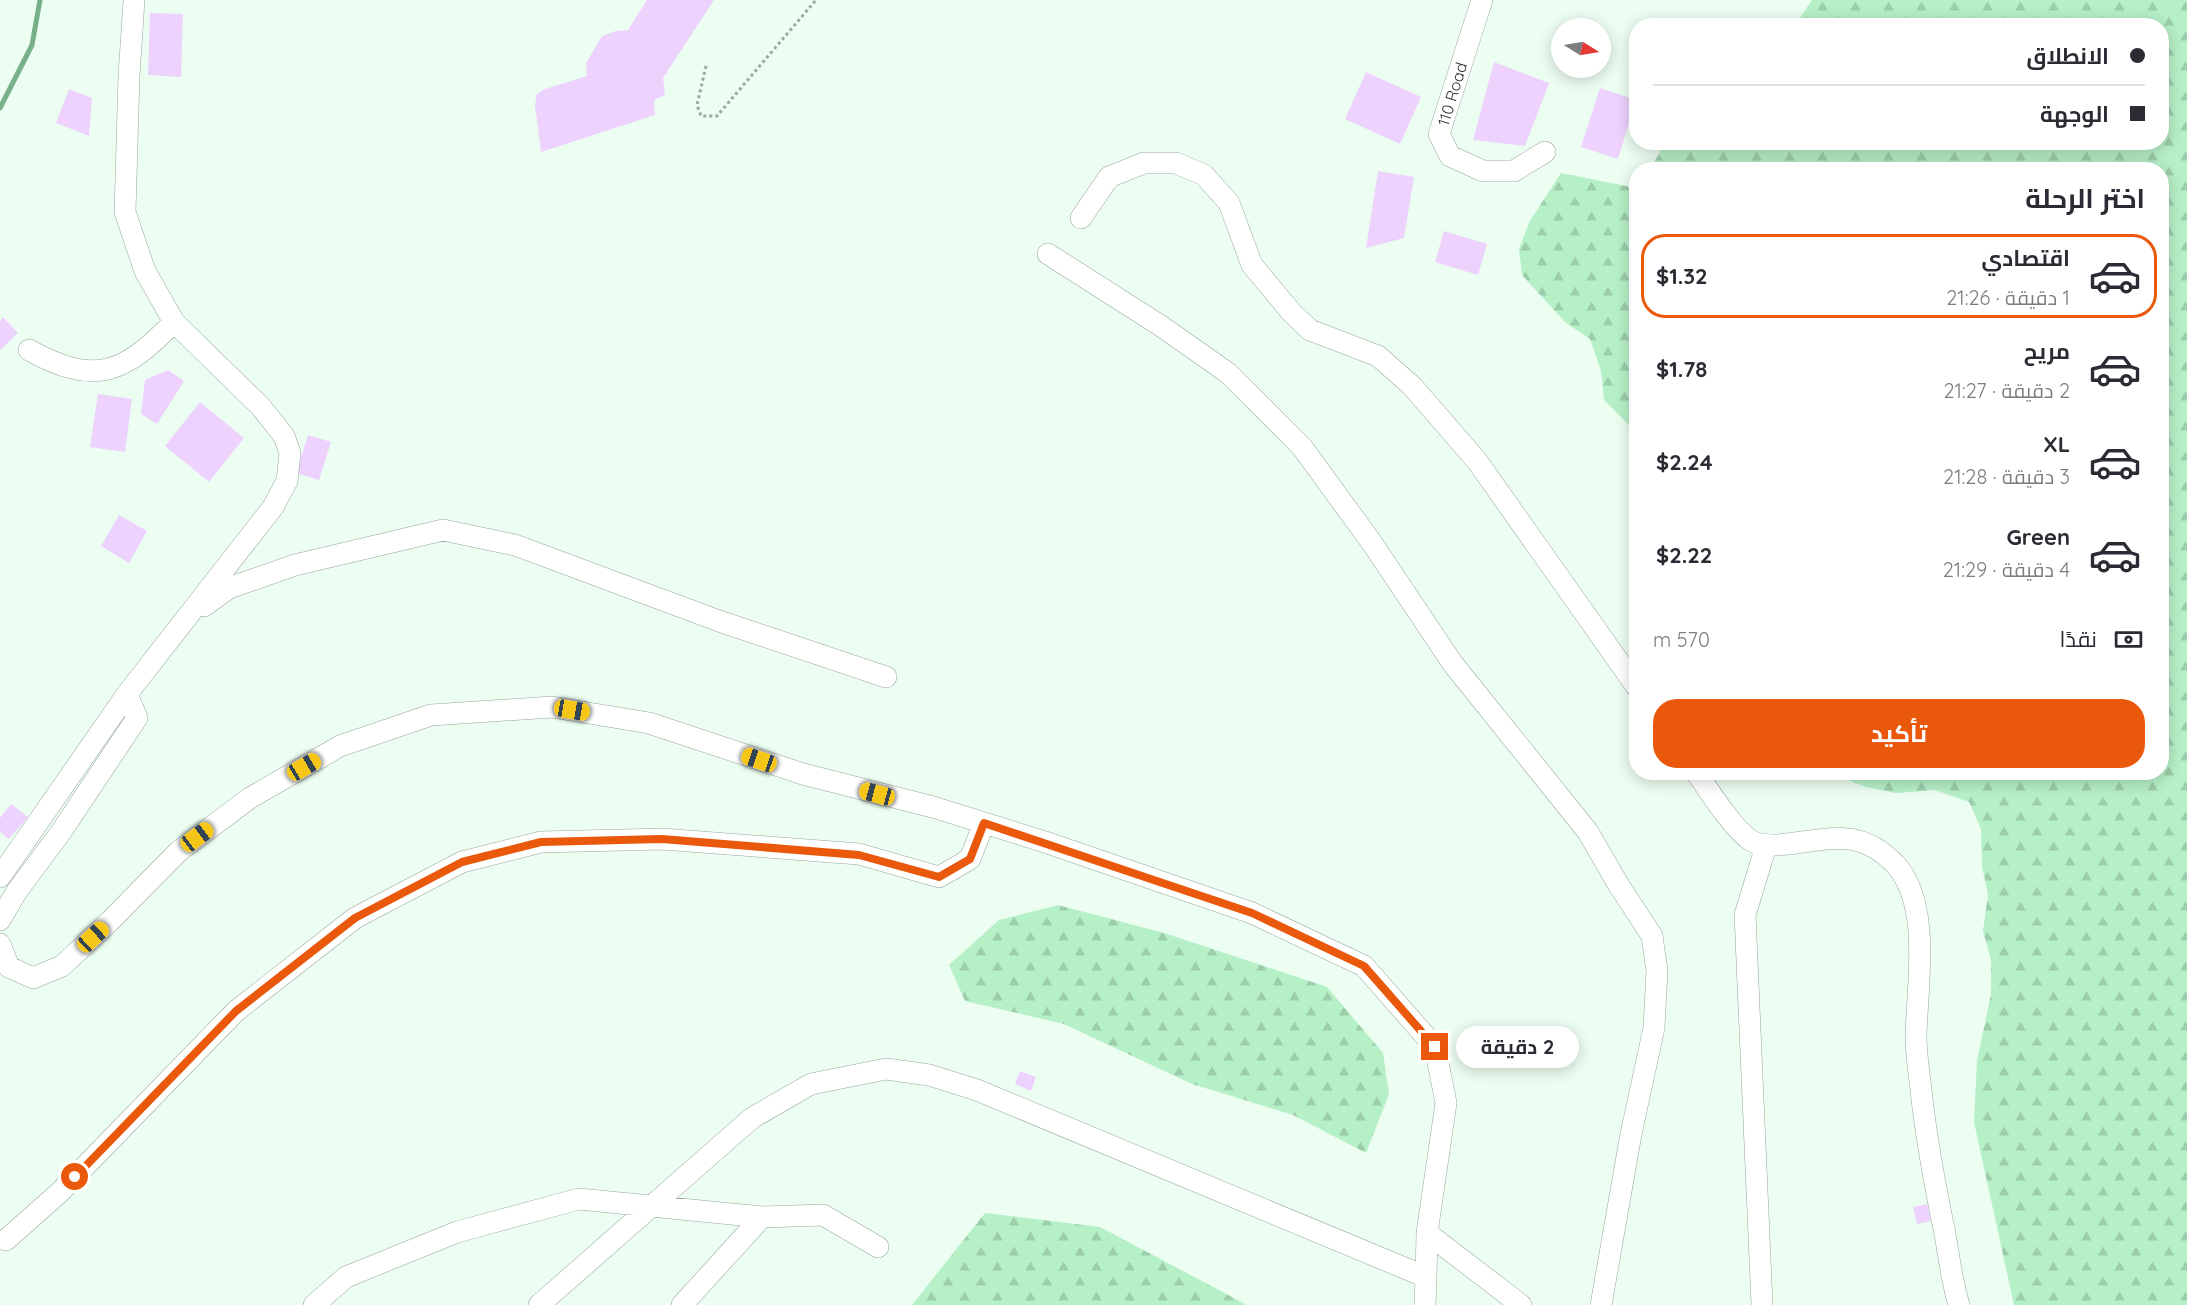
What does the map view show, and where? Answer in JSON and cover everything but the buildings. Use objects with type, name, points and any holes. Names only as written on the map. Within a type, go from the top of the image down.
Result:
[{"type":"street","points":[[0,877],[127,694],[273,507],[287,481],[290,453],[284,436],[261,406],[174,322],[145,271],[124,213],[134,0]]},
{"type":"street","name":"110 Road","points":[[1482,0],[1439,134],[1450,156],[1483,171],[1514,171],[1545,152]]},
{"type":"street","points":[[1081,218],[1109,177],[1144,163],[1176,163],[1204,175],[1229,203],[1252,265],[1292,313],[1310,330],[1378,356],[1412,386],[1477,461],[1629,676]]},
{"type":"street","points":[[1048,254],[1161,326],[1228,373],[1302,447],[1372,543],[1453,664],[1588,832],[1652,936],[1657,971],[1654,1028],[1631,1134],[1601,1305]]},
{"type":"street","points":[[29,350],[40,356],[86,371],[119,367],[151,346],[174,322]]},
{"type":"street","points":[[184,621],[229,588],[295,565],[443,530],[515,545],[719,621],[886,677]]},
{"type":"street","points":[[0,920],[17,891],[61,832],[137,718],[127,694]]},
{"type":"street","points":[[0,944],[9,967],[33,978],[62,966],[179,851],[250,798],[340,746],[431,716],[552,706],[649,723],[803,774],[933,807],[984,823],[1252,913],[1364,966],[1435,1047],[1446,1103],[1427,1233],[1425,1305]]},
{"type":"street","points":[[1702,780],[1722,809],[1751,841],[1766,846],[1804,843],[1833,837],[1858,840],[1878,850],[1896,866],[1911,888],[1919,931],[1916,1040],[1921,1094],[1959,1305]]},
{"type":"street","points":[[6,1240],[60,1192],[236,1011],[355,918],[462,862],[541,842],[662,839],[859,855],[939,877],[970,859],[984,823]]},
{"type":"street","points":[[1762,1305],[1745,915],[1766,846]]},
{"type":"street","points":[[539,1305],[752,1118],[811,1084],[886,1069],[929,1075],[978,1090],[1426,1277]]},
{"type":"street","points":[[314,1305],[346,1277],[456,1232],[579,1199],[762,1217],[823,1215],[878,1246]]},
{"type":"street","points":[[682,1305],[762,1217]]},
{"type":"street","points":[[1427,1233],[1521,1305]]},
{"type":"path","points":[[706,66],[697,105],[701,116],[717,116],[816,0]]},
{"type":"green space","points":[[1812,0],[2187,0],[2187,1305],[2014,1305],[1974,1122],[1977,1061],[1991,994],[1991,960],[1983,931],[1988,895],[1982,866],[1981,829],[1969,802],[1935,790],[1896,793],[1866,787],[1848,780],[2169,780],[2169,162],[1654,162],[1660,150],[2169,150],[2169,18],[1800,18]]},
{"type":"green space","points":[[1561,173],[1629,187],[1629,425],[1604,400],[1601,371],[1590,339],[1566,323],[1522,275],[1519,249],[1530,221]]},
{"type":"green space","points":[[1058,905],[1164,933],[1327,987],[1383,1053],[1389,1094],[1366,1153],[1293,1115],[1192,1084],[1064,1024],[965,1001],[949,965],[999,920]]},
{"type":"green space","points":[[985,1213],[1100,1227],[1247,1305],[912,1305]]},
{"type":"waterway","points":[[0,108],[32,45],[40,0]]},
{"type":"route","points":[[75,1177],[236,1011],[355,918],[462,862],[541,842],[662,839],[796,848],[859,855],[939,877],[970,859],[984,823],[1252,913],[1364,966],[1435,1047]]}]
